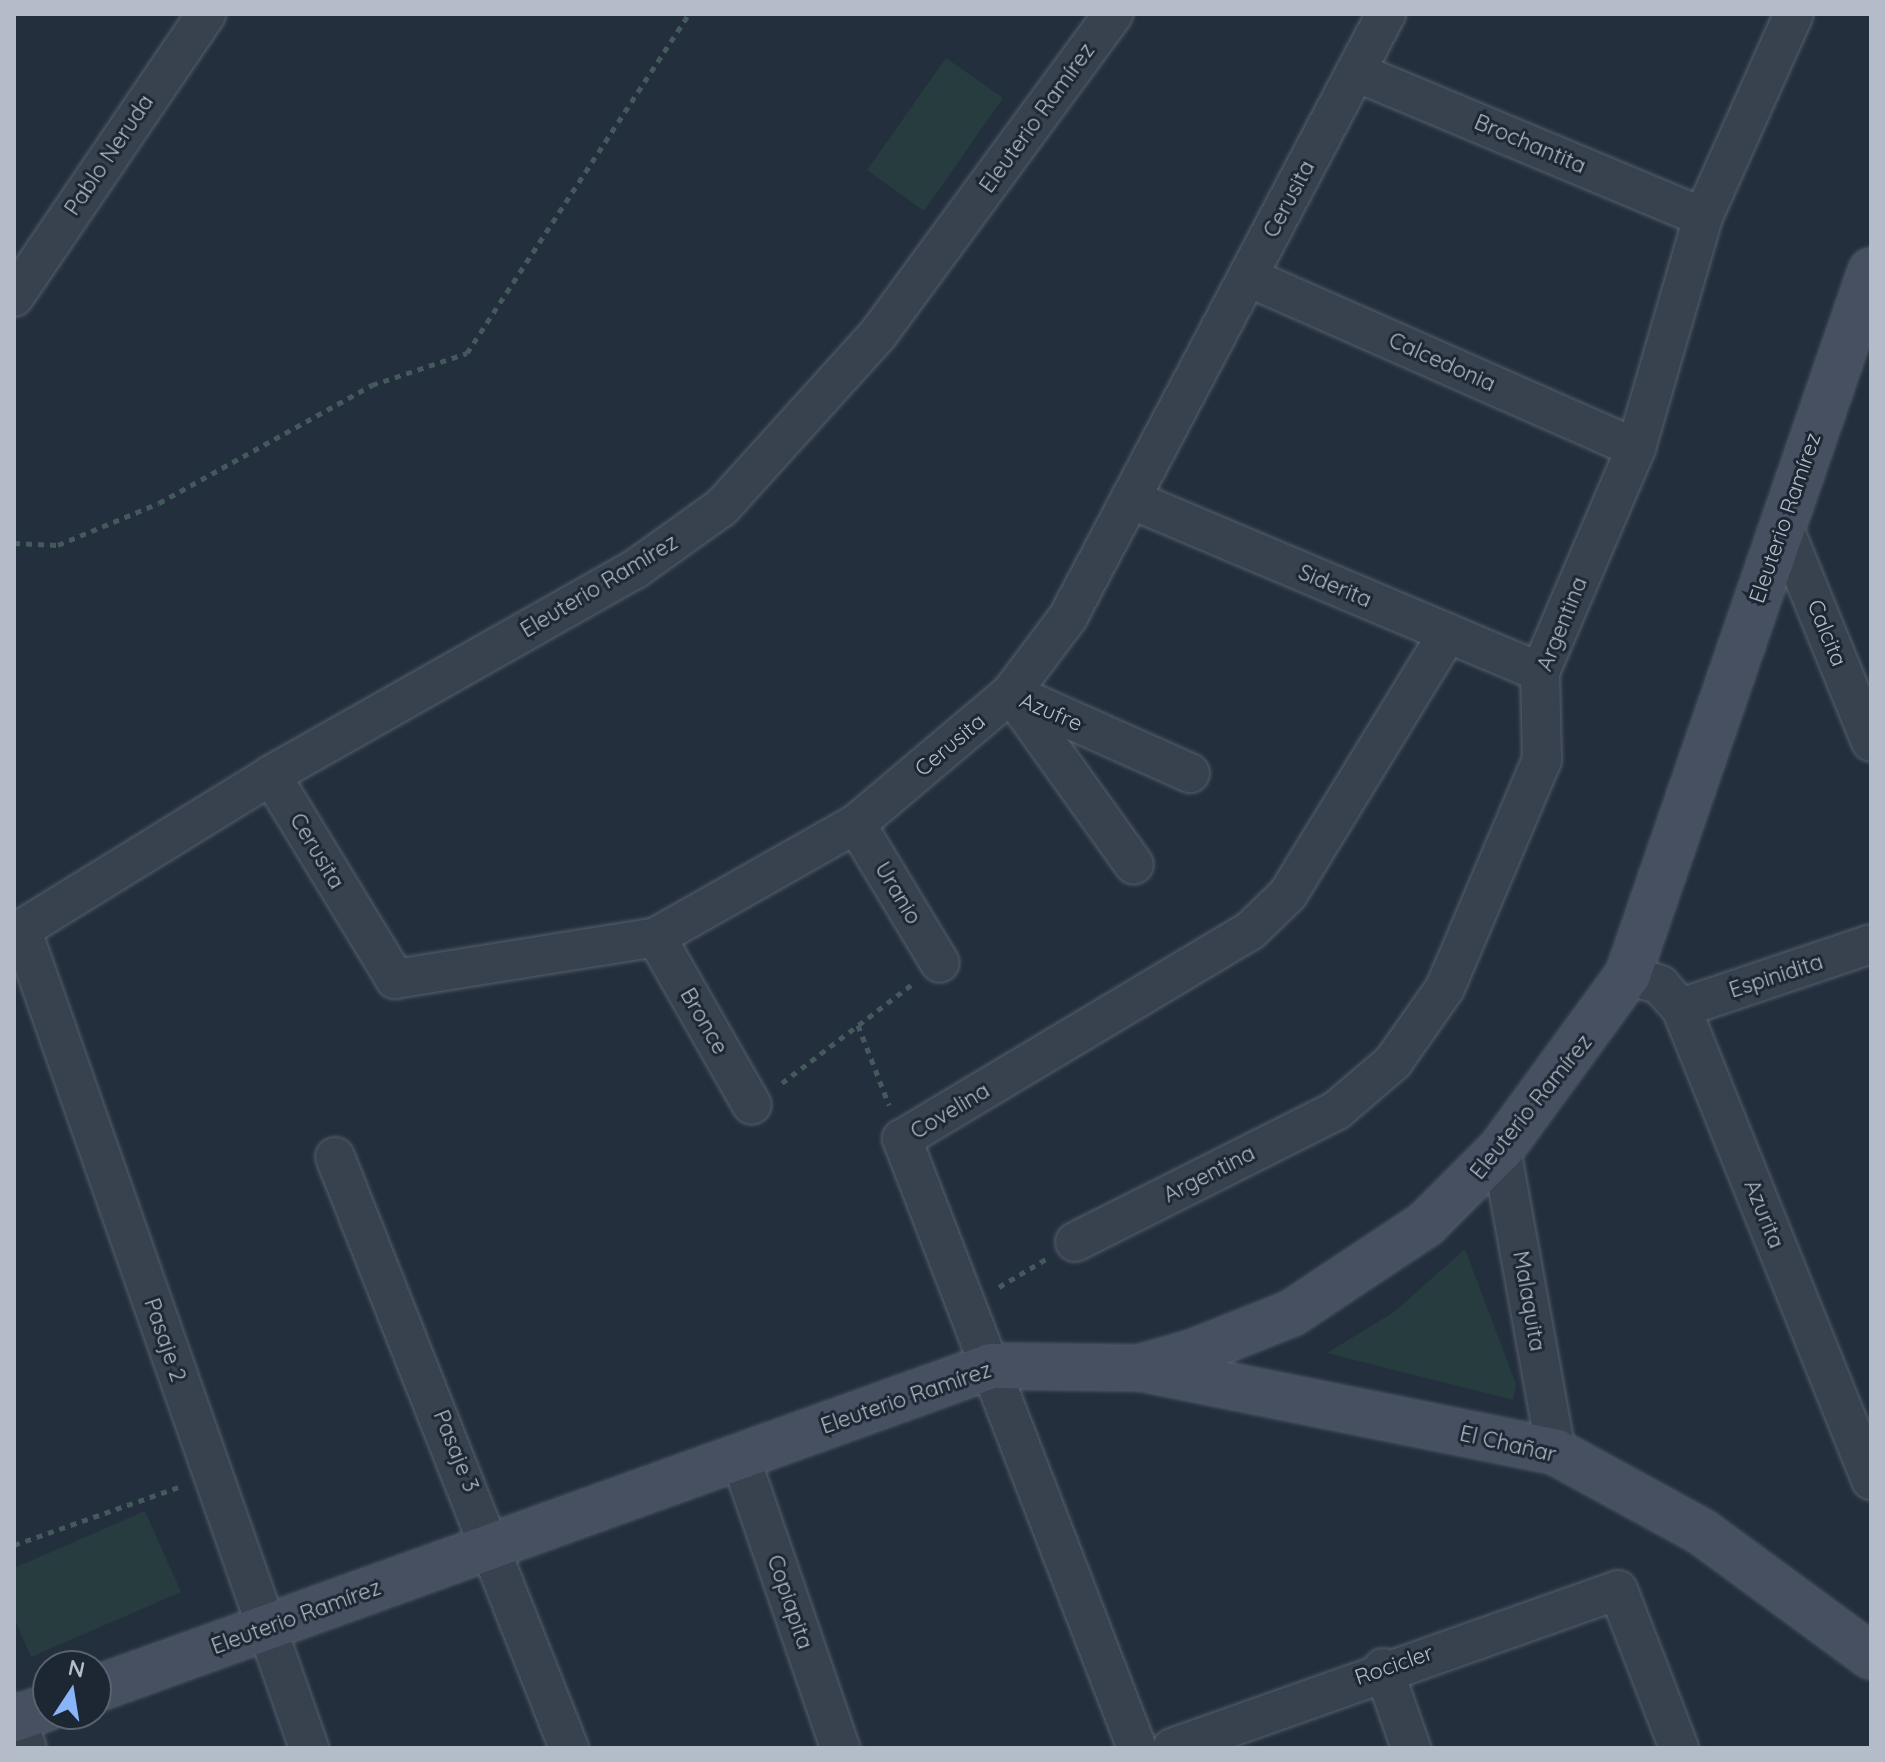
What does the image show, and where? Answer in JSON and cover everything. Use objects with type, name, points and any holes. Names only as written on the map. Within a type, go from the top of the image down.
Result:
[{"type":"street","name":"Pablo Neruda","points":[[14,297],[206,14]]},
{"type":"street","name":"Eleuterio Ramírez","points":[[18,932],[271,775],[634,570],[722,507],[879,333],[1113,14]]},
{"type":"street","name":"Cerusita","points":[[271,775],[395,979],[656,937],[856,824],[1011,693],[1068,617],[1386,14]]},
{"type":"street","name":"Argentina","points":[[1075,1242],[1337,1110],[1393,1062],[1445,988],[1542,760],[1540,672],[1636,448],[1703,217],[1794,14]]},
{"type":"street","name":"Brochantita","points":[[1356,72],[1703,217]]},
{"type":"street","name":"Eleuterio Ramírez","points":[[112,1683],[991,1366],[1139,1368],[1243,1335],[1339,1286],[1426,1224],[1501,1149],[1628,975],[1871,271]]},
{"type":"street","name":"Calcedonia","points":[[1248,277],[1636,448]]},
{"type":"street","name":"Siderita","points":[[1130,499],[1540,672]]},
{"type":"street","name":"Calcita","points":[[1782,524],[1871,742]]},
{"type":"street","name":"Covelina","points":[[1137,1748],[902,1139],[1250,931],[1288,894],[1448,633]]},
{"type":"street","name":"Azufre","points":[[1011,693],[1190,773]]},
{"type":"street","name":"Azufre","points":[[1011,693],[1134,865]]},
{"type":"street","name":"Uranio","points":[[856,824],[940,963]]},
{"type":"street","name":"Pasaje 2","points":[[18,932],[309,1748]]},
{"type":"street","name":"Bronce","points":[[656,937],[752,1105]]},
{"type":"street","name":"Espinidita","points":[[1681,1008],[1871,944]]},
{"type":"street","name":"Azurita","points":[[1628,975],[1660,985],[1681,1008],[1871,1480]]},
{"type":"street","name":"Malaquita","points":[[1501,1149],[1556,1452]]},
{"type":"street","name":"Pasaje 3","points":[[335,1157],[494,1546],[569,1748]]},
{"type":"street","name":"El Chañar","points":[[1139,1368],[1556,1452],[1702,1532],[1871,1656]]},
{"type":"street","name":"Copiapita","points":[[740,1457],[840,1748]]},
{"type":"street","name":"Rocicler","points":[[1172,1748],[1383,1668],[1618,1590],[1679,1748]]},
{"type":"street","points":[[1383,1668],[1411,1748]]},
{"type":"path","points":[[14,543],[73,539],[159,503],[372,385],[467,353],[689,14]]},
{"type":"path","points":[[752,1105],[940,963]]},
{"type":"path","points":[[858,1025],[902,1139]]},
{"type":"path","points":[[967,1306],[1075,1242]]},
{"type":"path","points":[[14,1545],[212,1475]]},
{"type":"green space","points":[[946,58],[1003,98],[924,211],[867,170]]},
{"type":"green space","points":[[1465,1249],[1516,1384],[1513,1400],[1327,1353],[1394,1312]]},
{"type":"green space","points":[[145,1511],[181,1592],[47,1650],[32,1650],[31,1657],[14,1618],[14,1568]]}]
